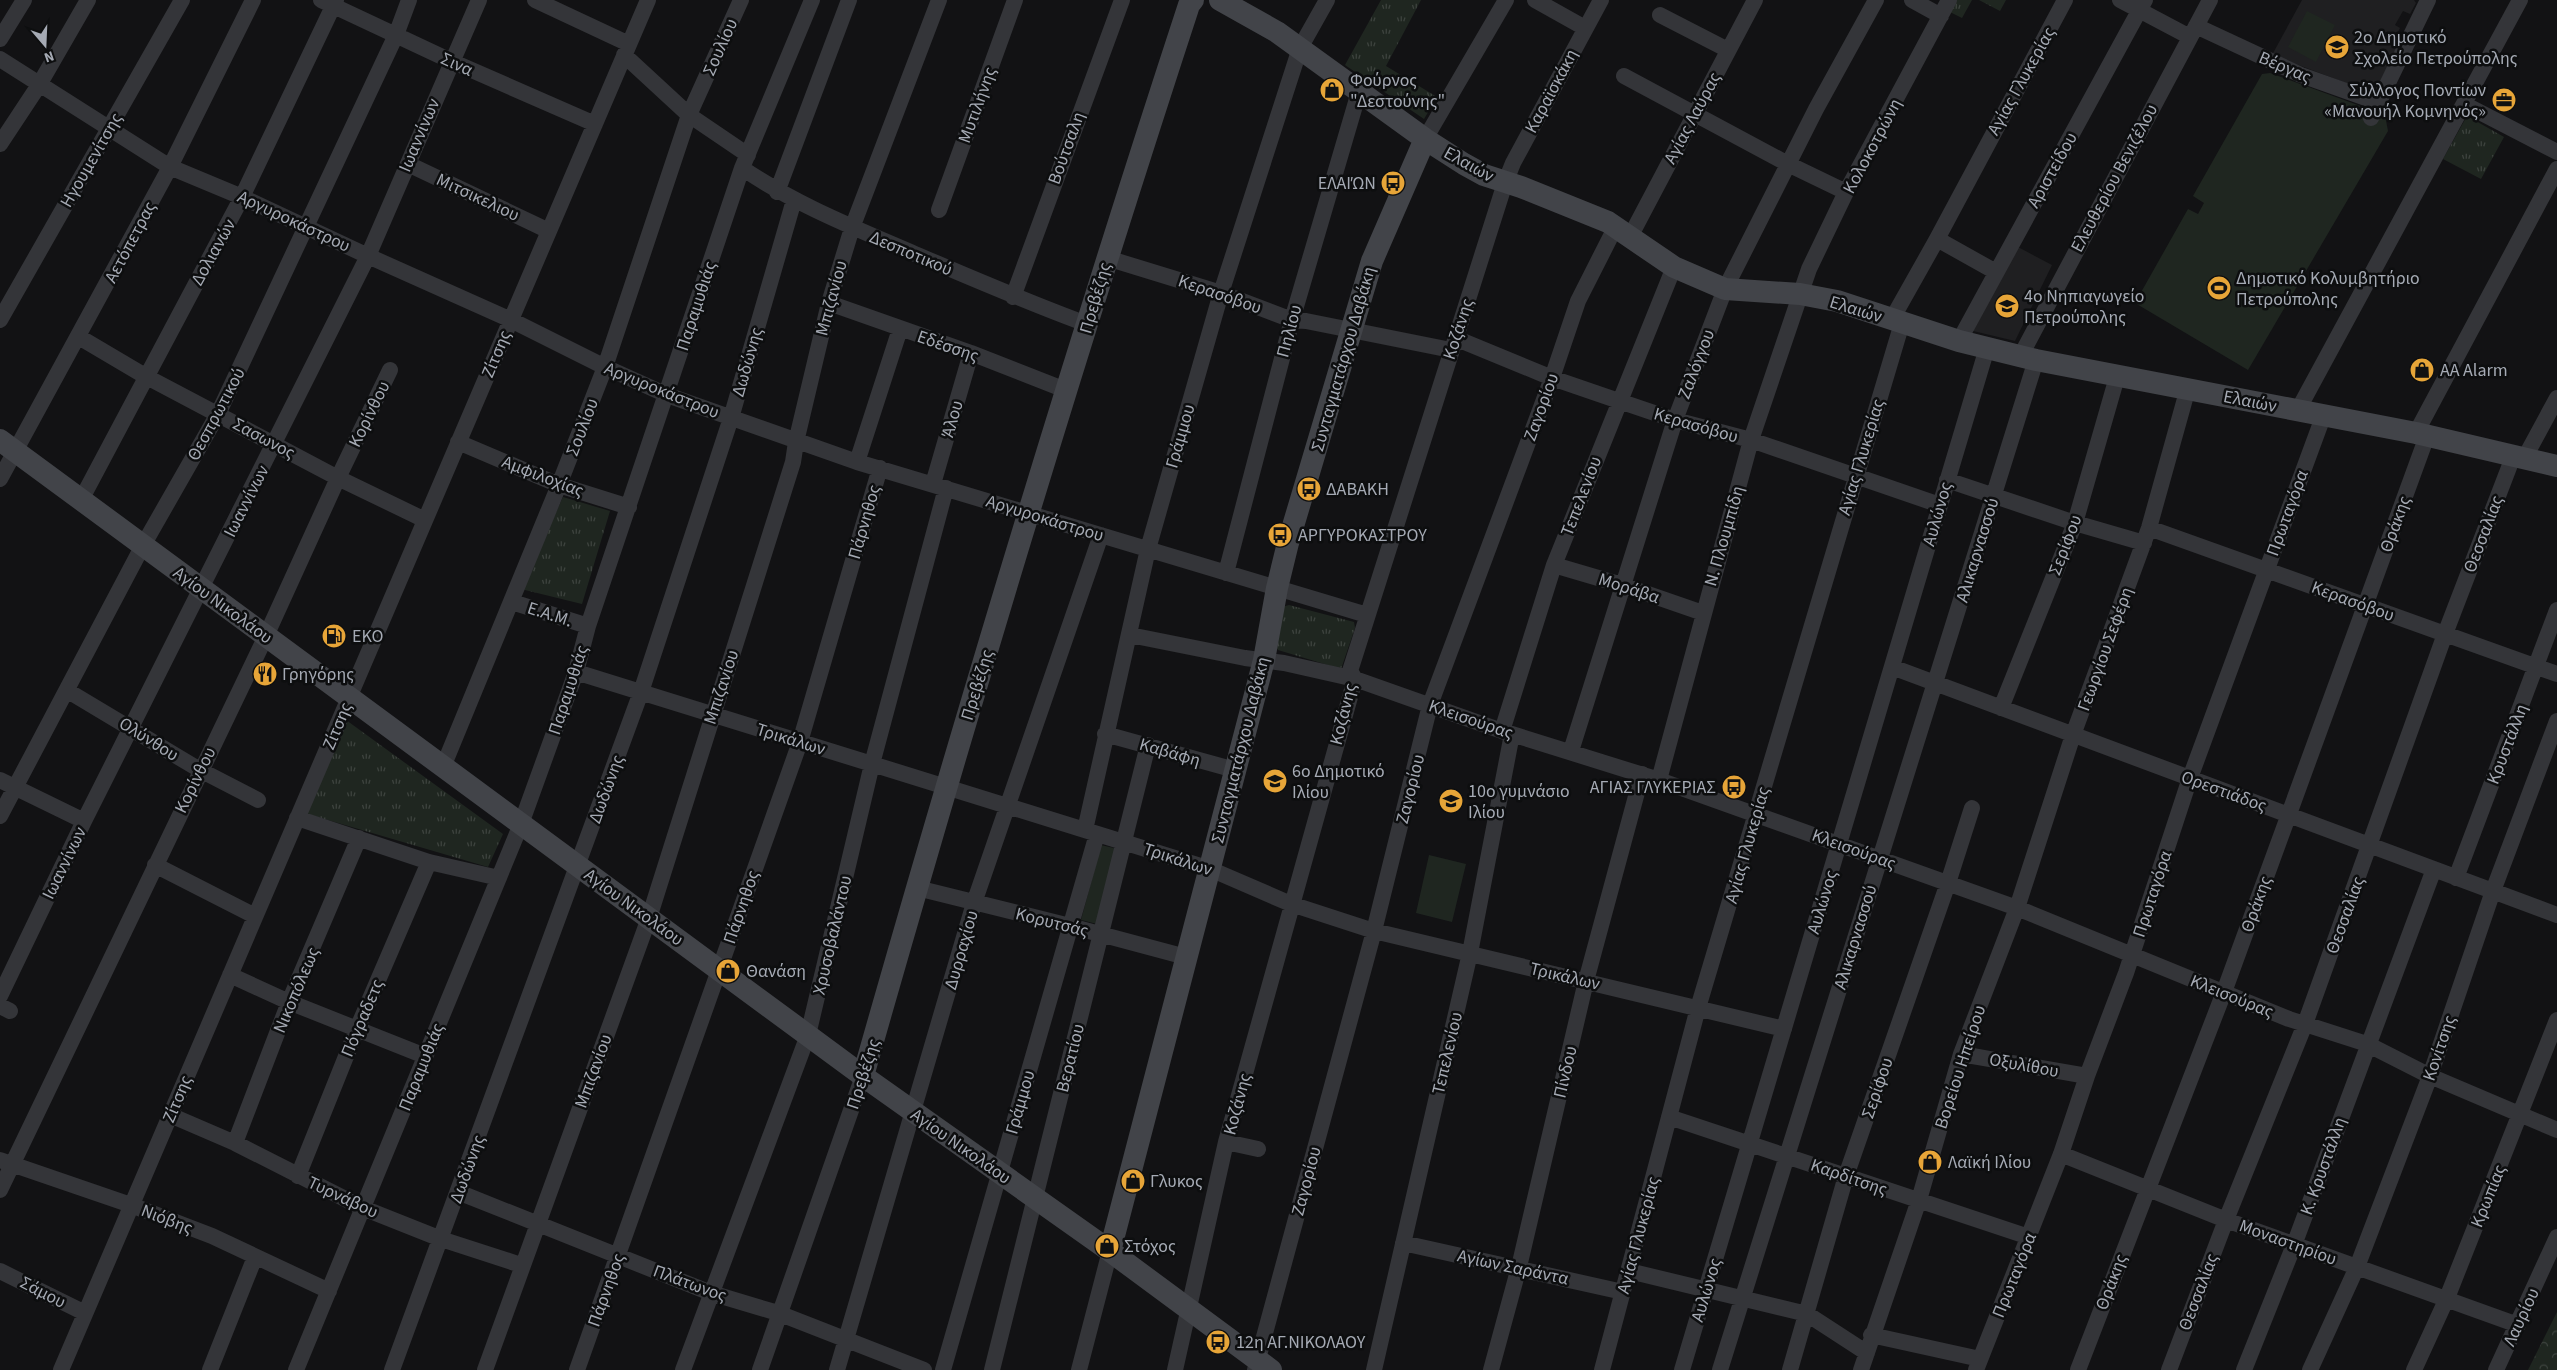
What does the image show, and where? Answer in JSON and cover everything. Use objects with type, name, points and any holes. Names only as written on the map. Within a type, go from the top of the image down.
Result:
[{"type":"street","points":[[0,39],[24,0]]},
{"type":"street","points":[[0,144],[39,85],[88,0]]},
{"type":"street","name":"Ηγουμενίτσης","points":[[0,320],[182,0]]},
{"type":"street","name":"Αετόπετρας","points":[[0,480],[8,446],[79,337],[170,167],[253,0]]},
{"type":"street","name":"Θεσπρωτικού","points":[[0,816],[7,784],[68,691],[143,545],[218,414],[396,35],[409,0]]},
{"type":"street","name":"Ιωαννίνων","points":[[0,996],[84,821],[368,256],[478,0]]},
{"type":"street","name":"Δεσποτικού","points":[[535,0],[626,50],[689,115],[745,161],[777,192],[852,228],[1012,297],[1087,324]]},
{"type":"street","name":"Ζίτσης","points":[[61,1370],[648,0]]},
{"type":"street","name":"Σουλίου","points":[[443,767],[512,602],[605,367],[689,115],[741,0]]},
{"type":"street","name":"Παραμυθιάς","points":[[296,1370],[521,824],[576,672],[588,626],[745,161],[812,0]]},
{"type":"street","points":[[777,192],[849,0]]},
{"type":"street","name":"Μπιζανίου","points":[[485,1370],[521,1265],[649,918],[793,462],[829,303],[852,228],[939,0]]},
{"type":"street","name":"Μυτιλήνης","points":[[939,210],[1015,0]]},
{"type":"street","name":"Βούτσαλη","points":[[1012,297],[1122,0]]},
{"type":"street","name":"Πρεβέζης","points":[[760,1370],[778,1313],[864,1076],[946,787],[1068,391],[1106,258],[1189,5],[1193,0]]},
{"type":"street","name":"Ελαιών","points":[[1220,0],[1254,17],[1425,139],[1484,175],[1521,187],[1623,231],[1674,267],[1725,289],[1800,294],[1837,301],[1959,341],[2028,358],[2117,377],[2188,388],[2298,410],[2323,417],[2421,434],[2557,466]]},
{"type":"street","name":"Γράμμου","points":[[943,1370],[1070,926],[1091,832],[1105,734],[1130,635],[1148,549],[1221,293],[1300,48],[1327,0]]},
{"type":"street","points":[[1425,139],[1506,0]]},
{"type":"street","points":[[1535,0],[1585,28]]},
{"type":"street","name":"Καραϊσκάκη","points":[[1505,183],[1513,163],[1601,0]]},
{"type":"street","name":"Αγίας Λαύρας","points":[[1623,231],[1695,112],[1755,0]]},
{"type":"street","name":"Ζαλόγγου","points":[[1571,751],[1675,420],[1725,289],[1788,164],[1876,0]]},
{"type":"street","points":[[1912,0],[1941,16]]},
{"type":"street","name":"Κολοκοτρώνη","points":[[1800,294],[1809,269],[1846,192],[1949,0]]},
{"type":"street","name":"Αγίας Γλυκερίας","points":[[1602,1370],[1698,1008],[1855,476],[1897,321],[1937,239],[2065,0]]},
{"type":"street","name":"Βέργας","points":[[2120,0],[2142,5],[2193,31],[2301,75],[2377,102]]},
{"type":"street","name":"Ελευθερίου Βενιζέλου","points":[[2028,358],[2210,0]]},
{"type":"street","points":[[2371,118],[2377,102],[2428,0]]},
{"type":"street","points":[[2298,410],[2466,104],[2520,0]]},
{"type":"street","name":"Σινα","points":[[330,2],[451,62],[595,124]]},
{"type":"street","name":"Δολιανών","points":[[81,500],[145,376],[242,197],[330,2]]},
{"type":"street","name":"Αριστείδου","points":[[1959,341],[2142,5]]},
{"type":"street","points":[[1660,15],[1728,50]]},
{"type":"street","name":"Αργυροκάστρου","points":[[0,59],[170,167],[242,197],[511,320],[605,367],[667,395],[857,462],[1367,616]]},
{"type":"street","points":[[1624,76],[1695,112],[1788,164],[1846,192]]},
{"type":"street","name":"Πηλίου","points":[[1226,573],[1292,320],[1359,92]]},
{"type":"street","points":[[2466,104],[2557,152]]},
{"type":"street","name":"Συνταγματάρχου Δαβάκη","points":[[1079,1370],[1264,660],[1277,588],[1350,330],[1372,261],[1425,139]]},
{"type":"street","name":"Μιτσικελιου","points":[[408,164],[549,231]]},
{"type":"street","name":"Θράκης","points":[[2078,1370],[2224,992],[2366,606],[2421,434],[2557,169]]},
{"type":"street","name":"Κοζάνης","points":[[1175,1370],[1190,1310],[1226,1142],[1355,679],[1350,671],[1505,183]]},
{"type":"street","name":"Δωδώνης","points":[[392,1370],[641,692],[731,418],[794,200]]},
{"type":"street","name":"Ζαγορίου","points":[[1261,1367],[1374,931],[1430,705],[1552,378],[1578,301],[1623,231]]},
{"type":"street","points":[[1937,239],[1996,272]]},
{"type":"street","name":"Κερασόβου","points":[[1106,258],[1221,293],[1292,320],[1453,344],[1675,420],[1751,440],[1940,504]]},
{"type":"street","name":"Τεπελενίου","points":[[1374,1370],[1470,954],[1507,732],[1554,565],[1674,267]]},
{"type":"street","name":"N. Πλουμπίδη","points":[[1659,780],[1751,440],[1800,294]]},
{"type":"street","name":"Εδέσσης","points":[[829,303],[900,330],[971,353],[1068,391]]},
{"type":"street","name":"Πάρνηθος","points":[[857,462],[900,330]]},
{"type":"street","name":"Σασωνος","points":[[79,337],[145,376],[275,443],[338,478],[425,520]]},
{"type":"street","name":"Αυλώνος","points":[[1682,1370],[1986,348]]},
{"type":"street","name":"Άλου","points":[[939,486],[971,353]]},
{"type":"street","name":"Αλικαρνασσού","points":[[1720,1370],[1994,495],[2028,358]]},
{"type":"street","name":"Κορίνθου","points":[[0,1190],[6,1162],[155,865],[266,636],[390,370]]},
{"type":"street","name":"Σερίφου","points":[[2001,708],[2075,523],[2117,377]]},
{"type":"street","name":"Γεωργίου Σεφέρη","points":[[2017,908],[2073,735],[2146,536],[2188,388]]},
{"type":"street","name":"Θεσσαλίας","points":[[2169,1370],[2226,1220],[2305,1024],[2445,634],[2518,458],[2557,398]]},
{"type":"street","name":"Πρωταγόρα","points":[[1978,1365],[2061,1154],[2087,1076],[2132,955],[2190,778],[2323,417]]},
{"type":"street","name":"Αμφιλοχίας","points":[[458,442],[559,485],[629,507]]},
{"type":"street","name":"Αγίου Νικολάου","points":[[8,446],[864,1076],[1110,1251],[1190,1310],[1261,1367]]},
{"type":"street","name":"Πάρνηθος","points":[[577,1370],[800,742],[880,468]]},
{"type":"street","name":"Κερασόβου","points":[[1947,480],[2075,523],[2146,536],[2266,570],[2557,674]]},
{"type":"street","name":"Χρυσοβαλάντου","points":[[682,1370],[808,1035],[939,486]]},
{"type":"street","name":"Δυρραχίου","points":[[837,1370],[974,903],[1101,535]]},
{"type":"street","name":"Μοράβα","points":[[1554,565],[1622,585],[1703,613]]},
{"type":"street","name":"Ε.Α.Μ.","points":[[512,602],[588,626]]},
{"type":"street","name":"Κρυστάλλη","points":[[2456,878],[2557,610]]},
{"type":"street","name":"Κλεισούρας","points":[[1130,635],[1355,679],[1507,732],[1642,774],[2017,908],[2305,1024],[2367,1044],[2430,1076],[2557,1130]]},
{"type":"street","name":"Ορεστιάδος","points":[[1892,667],[2557,915]]},
{"type":"street","name":"Τρικάλων","points":[[576,672],[1210,868],[1291,904],[1374,931],[1784,1029]]},
{"type":"street","name":"Ολύνθου","points":[[68,691],[200,770],[258,800]]},
{"type":"street","name":"Κονίτσης","points":[[2310,1370],[2357,1267],[2430,1076],[2493,891],[2557,721]]},
{"type":"street","name":"Καβάφη","points":[[1105,734],[1235,770]]},
{"type":"street","name":"Βερατίου","points":[[992,1370],[1148,745]]},
{"type":"street","name":"Πίνδου","points":[[1491,1370],[1519,1267],[1586,981],[1642,774]]},
{"type":"street","points":[[7,784],[84,821]]},
{"type":"street","name":"Σερίφου","points":[[1790,1370],[1846,1176],[1948,883],[1972,808]]},
{"type":"street","points":[[297,818],[429,862],[498,878]]},
{"type":"street","name":"Nικοπόλεως","points":[[235,1143],[290,1002],[359,838]]},
{"type":"street","name":"Πόγραδετς","points":[[298,1176],[357,1028],[429,862]]},
{"type":"street","points":[[155,865],[255,916]]},
{"type":"street","points":[[2367,1044],[2434,869]]},
{"type":"street","name":"Κορυτσάς","points":[[917,888],[1186,957]]},
{"type":"street","name":"Βορείου Ηπείρου","points":[[1861,1370],[1871,1336],[1919,1200],[1961,1054],[2017,908]]},
{"type":"street","points":[[230,975],[290,1002],[425,1056]]},
{"type":"street","name":"Κρωπίας","points":[[2414,1370],[2447,1298],[2521,1116],[2557,1020]]},
{"type":"street","name":"Κ. Κρυστάλλη","points":[[2244,1370],[2294,1244],[2367,1044]]},
{"type":"street","name":"Οξυλίθου","points":[[1961,1054],[2087,1076]]},
{"type":"street","name":"Τυρνάβου","points":[[170,1115],[235,1143],[363,1208],[441,1239],[521,1265]]},
{"type":"street","name":"Καρδίτσης","points":[[1669,1117],[2029,1237]]},
{"type":"street","points":[[1226,1142],[1258,1149]]},
{"type":"street","name":"Μοναστηρίου","points":[[2061,1154],[2226,1220],[2518,1325]]},
{"type":"street","name":"Νιόβης","points":[[6,1162],[131,1205],[212,1236],[329,1291]]},
{"type":"street","name":"Πλάτωνος","points":[[458,1192],[711,1293],[778,1313],[924,1370]]},
{"type":"street","name":"Λαυρίου","points":[[2496,1370],[2557,1237]]},
{"type":"street","name":"Αγίων Σαράντα","points":[[1403,1243],[1519,1267],[1623,1292]]},
{"type":"street","points":[[210,1370],[255,1257]]},
{"type":"street","name":"Σάμου","points":[[0,1271],[85,1313]]},
{"type":"street","points":[[1629,1271],[1807,1314],[1867,1353]]},
{"type":"street","points":[[1871,1336],[1978,1365]]},
{"type":"shaded area","name":"2ο Δημοτικό Σχολείο Πετρούπολης","points":[[2302,0],[2414,0],[2416,3],[2410,14],[2403,11],[2395,25],[2400,28],[2398,32],[2401,34],[2399,37],[2401,38],[2375,94],[2272,55]]},
{"type":"shaded area","name":"4ο Νηπιαγωγείο Πετρούπολης","points":[[2018,247],[2052,265],[2015,341],[1969,330]]},
{"type":"green space","points":[[1381,0],[1421,0],[1386,66],[1437,97],[1424,119],[1345,65]]},
{"type":"green space","points":[[1956,0],[1972,0],[1962,18],[1950,12]]},
{"type":"green space","points":[[1979,0],[2006,0],[2000,11]]},
{"type":"green space","points":[[2307,11],[2335,25],[2316,62],[2288,47]]},
{"type":"green space","points":[[2270,73],[2385,115],[2388,131],[2248,370],[2135,303],[2188,209],[2198,214],[2204,203],[2193,196],[2262,74]]},
{"type":"green space","points":[[2467,116],[2504,137],[2481,179],[2443,159]]},
{"type":"green space","points":[[563,497],[610,511],[582,604],[521,589]]},
{"type":"green space","points":[[1289,605],[1354,622],[1355,628],[1341,669],[1278,650],[1275,644],[1282,607]]},
{"type":"green space","points":[[346,720],[503,834],[488,867],[304,813]]},
{"type":"green space","points":[[1101,845],[1118,849],[1097,924],[1081,920]]},
{"type":"green space","points":[[1429,855],[1466,864],[1452,922],[1416,913]]},
{"type":"green space","points":[[2557,1312],[2557,1370],[2528,1370]]},
{"type":"place","name":"2ο Δημοτικό Σχολείο Πετρούπολης","points":[[2337,47]]},
{"type":"place","name":"Φούρνος \"Δεστούνης\"","points":[[1332,90]]},
{"type":"place","name":"Σύλλογος Ποντίων «Μανουήλ Κομνηνός»","points":[[2504,100]]},
{"type":"place","name":"ΕΛΑΙΏΝ","points":[[1393,183]]},
{"type":"place","name":"Δημοτικό Κολυμβητήριο Πετρούπολης","points":[[2219,288]]},
{"type":"place","name":"4ο Νηπιαγωγείο Πετρούπολης","points":[[2007,306]]},
{"type":"place","name":"AA Alarm","points":[[2422,370]]},
{"type":"place","name":"ΔΑΒΑΚΗ","points":[[1309,489]]},
{"type":"place","name":"ΑΡΓΥΡΟΚΑΣΤΡΟΥ","points":[[1280,535]]},
{"type":"place","name":"EKO","points":[[334,636]]},
{"type":"place","name":"Γρηγόρης","points":[[265,674]]},
{"type":"place","name":"6ο Δημοτικό Ιλίου","points":[[1275,781]]},
{"type":"place","name":"ΑΓΙΑΣ ΓΛΥΚΕΡΙΑΣ","points":[[1734,787]]},
{"type":"place","name":"10ο γυμνάσιο Ιλίου","points":[[1451,801]]},
{"type":"place","name":"Θανάση","points":[[728,971]]},
{"type":"place","name":"Λαϊκή Ιλίου","points":[[1930,1162]]},
{"type":"place","name":"Γλυκος","points":[[1133,1181]]},
{"type":"place","name":"Στόχος","points":[[1107,1246]]},
{"type":"place","name":"12η ΑΓ.ΝΙΚΟΛΑΟΥ","points":[[1218,1342]]}]
